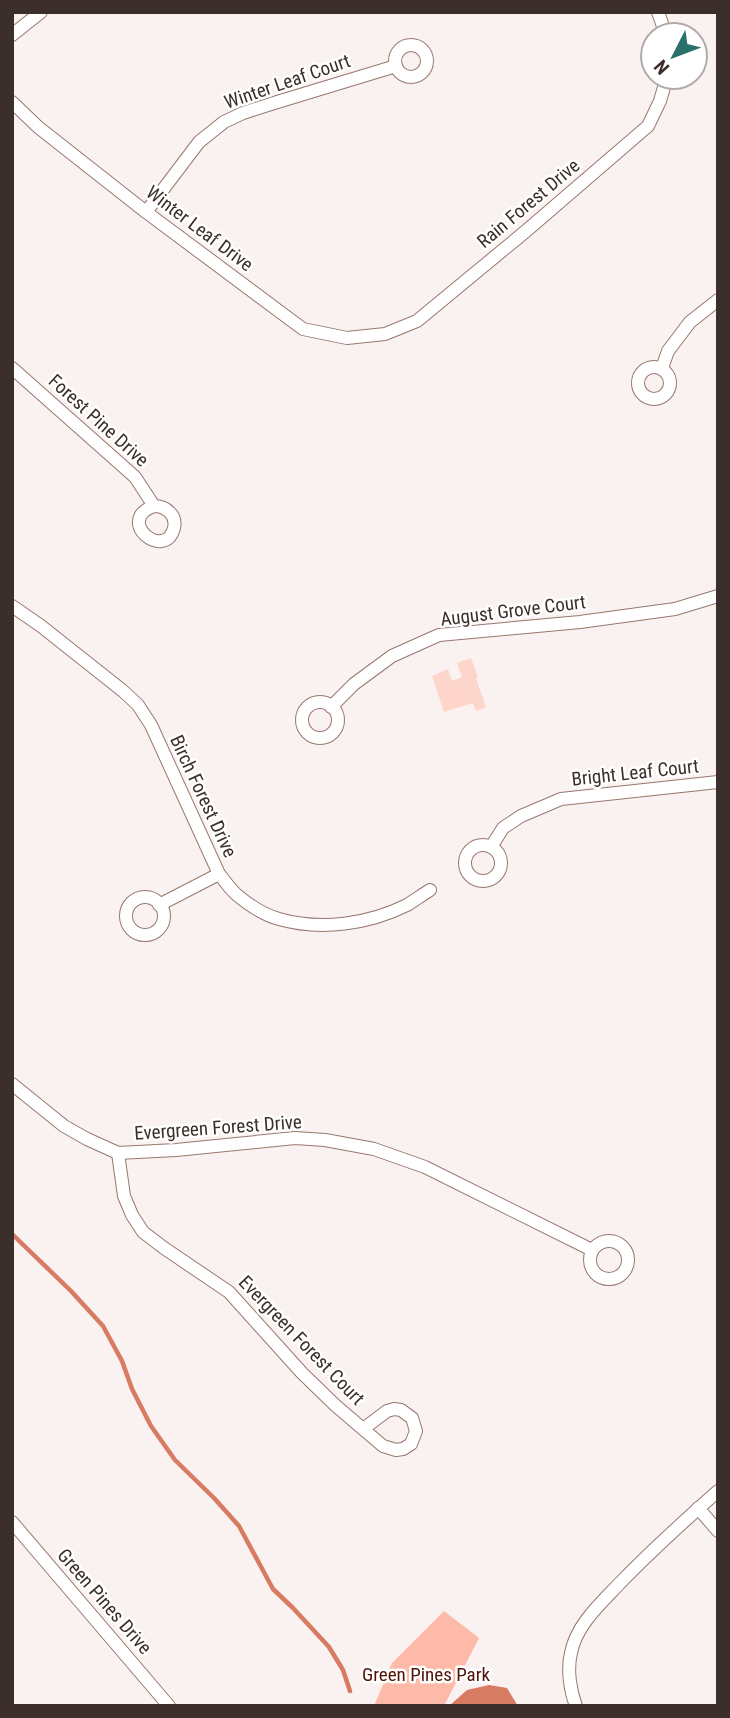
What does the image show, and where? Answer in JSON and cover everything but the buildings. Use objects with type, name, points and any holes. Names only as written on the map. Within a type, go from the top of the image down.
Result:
[{"type":"street","points":[[12,35],[41,12]]},
{"type":"street","name":"Winter Leaf Court","points":[[146,212],[199,142],[224,122],[243,113],[396,66]]},
{"type":"street","name":"Rain Forest Drive","points":[[385,334],[417,321],[648,126],[663,91]]},
{"type":"street","name":"Winter Leaf Drive","points":[[12,102],[37,127],[303,329],[347,338],[385,334]]},
{"type":"street","points":[[662,369],[668,351],[690,322],[718,300]]},
{"type":"street","name":"Forest Pine Drive","points":[[12,368],[135,477],[154,506]]},
{"type":"street","name":"August Grove Court","points":[[331,707],[354,684],[392,656],[439,635],[580,622],[675,609],[718,596]]},
{"type":"street","name":"Birch Forest Drive","points":[[12,606],[41,626],[138,705],[151,725],[219,874],[235,893],[278,919],[310,925],[359,921],[383,915],[430,890]]},
{"type":"street","name":"Bright Leaf Court","points":[[491,847],[503,828],[521,816],[561,799],[718,782]]},
{"type":"street","points":[[159,905],[219,874]]},
{"type":"street","name":"Evergreen Forest Drive","points":[[12,1084],[64,1126],[118,1153],[295,1138],[350,1144],[374,1149],[425,1167],[592,1250]]},
{"type":"street","name":"Evergreen Forest Court","points":[[118,1153],[124,1196],[143,1232],[229,1292],[302,1373],[363,1429]]},
{"type":"street","points":[[576,1706],[569,1670],[571,1652],[584,1626],[600,1604],[645,1557],[718,1492]]},
{"type":"street","points":[[698,1508],[718,1531]]},
{"type":"street","name":"Green Pines Drive","points":[[12,1522],[169,1706]]},
{"type":"green space","name":"Green Pines Park","points":[[444,1611],[479,1638],[444,1706],[374,1706],[392,1663]]},
{"type":"shaded area","points":[[489,1685],[507,1688],[518,1706],[449,1706],[467,1690]]},
{"type":"waterway","points":[[12,1234],[103,1326],[151,1426],[175,1460],[239,1526],[273,1589],[329,1647],[343,1670],[350,1691]]}]
